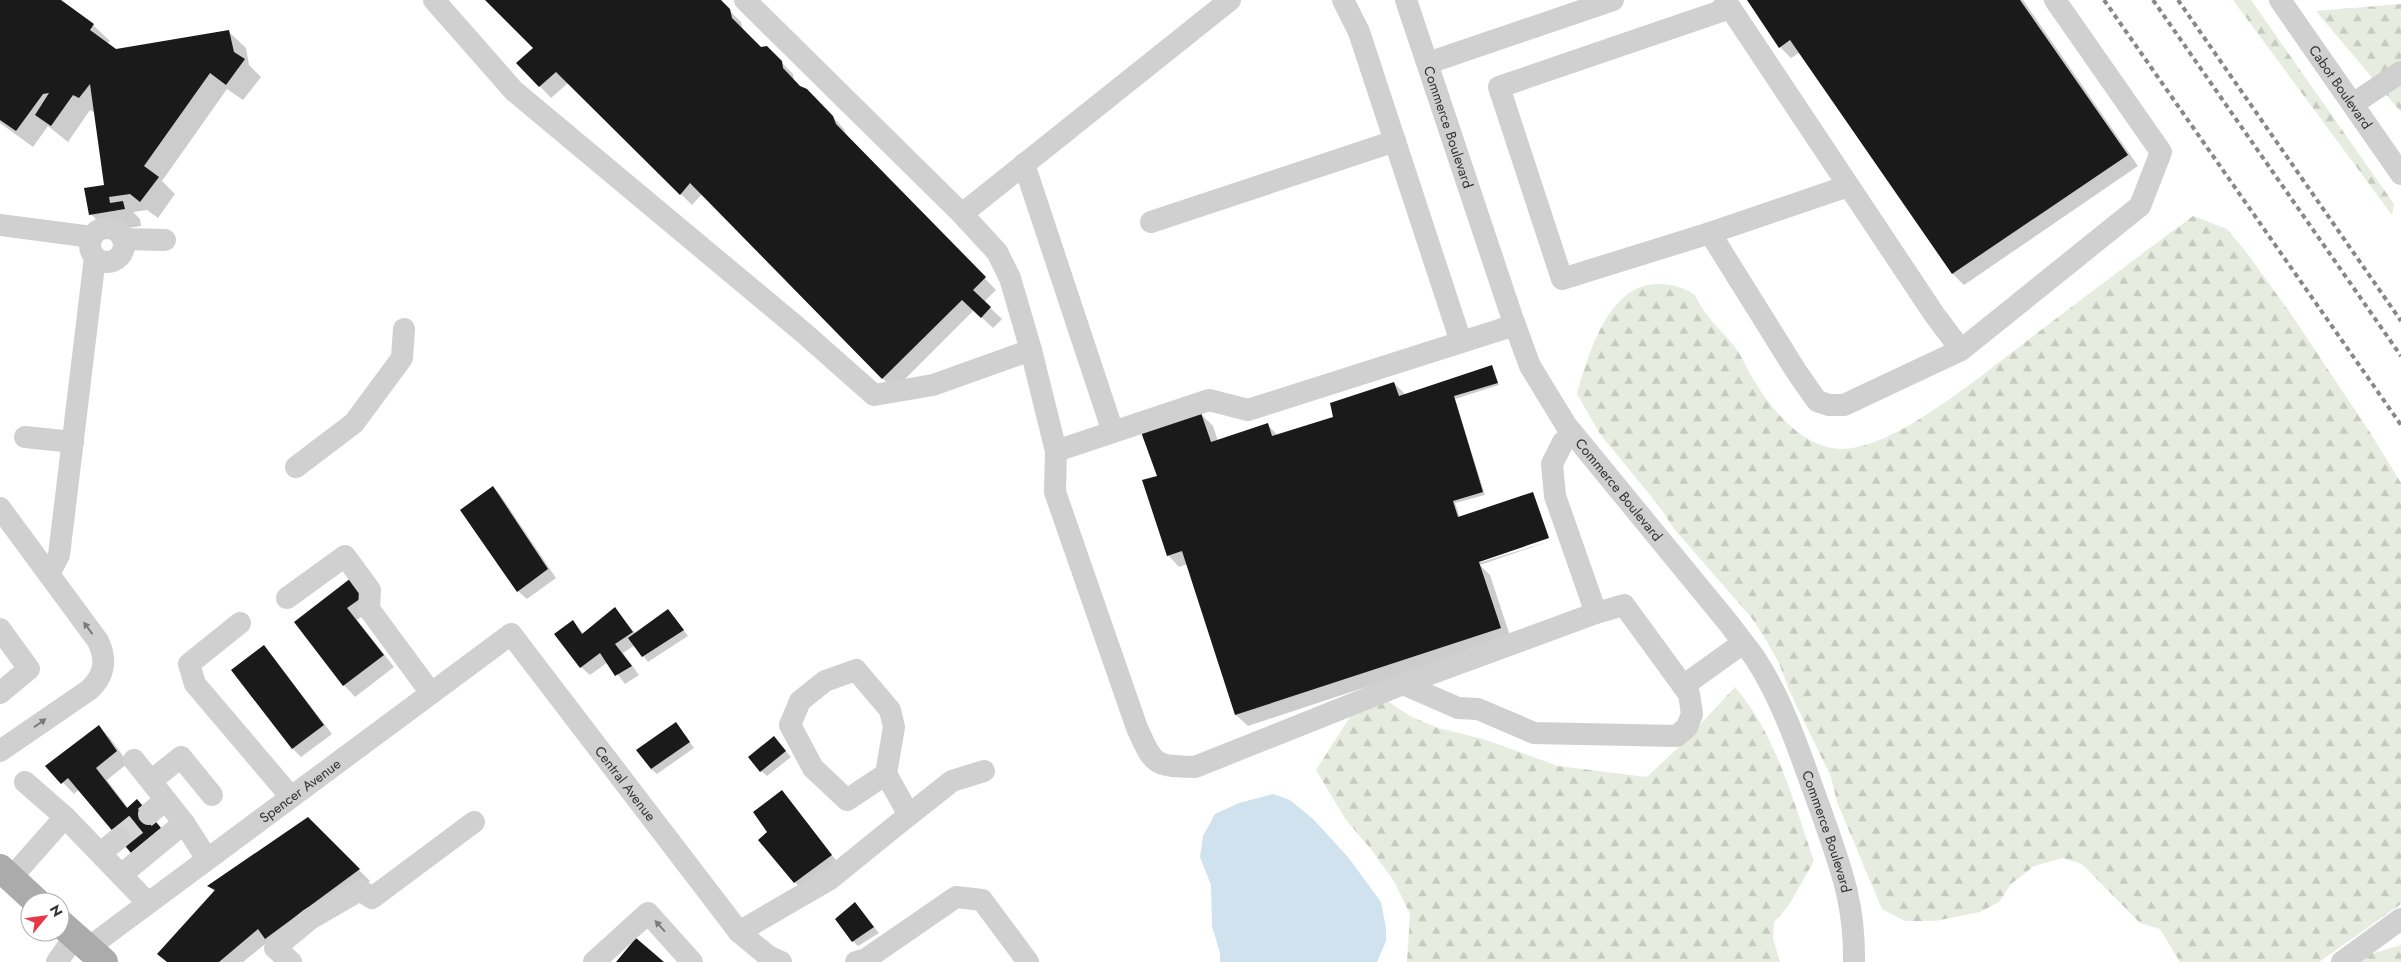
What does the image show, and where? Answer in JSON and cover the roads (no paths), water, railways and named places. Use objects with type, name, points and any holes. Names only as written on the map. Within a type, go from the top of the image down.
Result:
[{"type":"main road","points":[[6,873],[26,892]]},
{"type":"street","points":[[434,0],[514,91],[804,333],[874,395],[933,385],[1030,350]]},
{"type":"street","points":[[745,0],[962,214],[997,252],[1006,267],[1056,451],[1054,492],[1137,728],[1150,757],[1167,767],[1195,768],[1403,684],[1596,613],[1624,605],[1689,694],[1692,714],[1688,727],[1677,736],[1534,733],[1478,709],[1458,708],[1403,684]]},
{"type":"street","points":[[1343,0],[1359,32],[1461,342]]},
{"type":"street","name":"Commerce Boulevard","points":[[1406,0],[1530,366],[1544,391],[1573,434],[1755,658],[1792,734],[1845,881],[1852,909],[1858,961]]},
{"type":"street","points":[[1428,63],[1613,0]]},
{"type":"street","points":[[1710,233],[1817,401],[1829,405],[1844,405],[1961,350],[2140,206],[2161,152],[2055,0]]},
{"type":"street","name":"Cabot Boulevard","points":[[2280,0],[2401,174]]},
{"type":"street","points":[[962,214],[1223,2]]},
{"type":"street","points":[[1848,186],[1710,233],[1562,279],[1499,87],[1727,4],[1848,186],[1961,350]]},
{"type":"street","points":[[2353,104],[2401,72]]},
{"type":"street","points":[[1151,222],[1395,141]]},
{"type":"street","points":[[1024,164],[1113,432]]},
{"type":"street","points":[[0,225],[93,247],[108,261],[118,257],[123,249],[123,239],[165,240]]},
{"type":"street","points":[[49,574],[59,555],[73,442],[93,247]]},
{"type":"street","points":[[1056,451],[1209,400],[1248,410],[1515,325]]},
{"type":"street","points":[[296,467],[354,423],[402,358],[404,329]]},
{"type":"street","points":[[1573,434],[1563,442],[1552,464],[1555,496],[1596,613]]},
{"type":"street","points":[[25,437],[73,442]]},
{"type":"street","points":[[0,508],[98,641],[105,661],[103,672],[97,682],[88,690],[0,751]]},
{"type":"street","points":[[287,598],[345,556],[370,590],[369,609],[431,693]]},
{"type":"street","points":[[240,623],[189,664],[195,684],[291,797]]},
{"type":"street","points":[[0,629],[30,669],[0,693]]},
{"type":"street","name":"Spencer Avenue","points":[[57,962],[82,942],[148,903],[511,634]]},
{"type":"street","name":"Central Avenue","points":[[511,634],[739,932],[768,956],[781,962]]},
{"type":"street","points":[[1683,686],[1743,643]]},
{"type":"street","points":[[886,774],[847,800],[813,768],[790,725],[800,701],[825,681],[856,670],[890,710],[894,728],[886,774],[909,815]]},
{"type":"street","points":[[150,781],[181,757],[212,795]]},
{"type":"street","points":[[134,760],[150,781],[157,807],[184,823],[207,859]]},
{"type":"street","points":[[739,932],[830,879],[952,781],[984,772]]},
{"type":"street","points":[[25,782],[65,817],[148,903]]},
{"type":"street","points":[[6,873],[65,817]]},
{"type":"street","points":[[291,962],[275,948],[310,919],[360,890],[372,898],[474,822]]},
{"type":"street","points":[[121,874],[184,823]]},
{"type":"street","points":[[101,853],[119,838]]},
{"type":"street","points":[[856,962],[866,959],[956,897],[982,900],[1028,962]]},
{"type":"street","points":[[594,962],[648,913],[692,962]]},
{"type":"street","points":[[2342,962],[2401,919]]},
{"type":"water","points":[[1273,794],[1290,800],[1313,819],[1348,857],[1381,902],[1386,928],[1386,941],[1377,962],[1220,962],[1220,953],[1212,926],[1211,885],[1200,857],[1203,836],[1215,814],[1239,803]]},
{"type":"tunnel","points":[[119,838],[149,814]]},
{"type":"railway","points":[[2104,0],[2401,425]]},
{"type":"railway","points":[[2153,0],[2401,356]]},
{"type":"railway","points":[[2178,0],[2401,321]]}]
